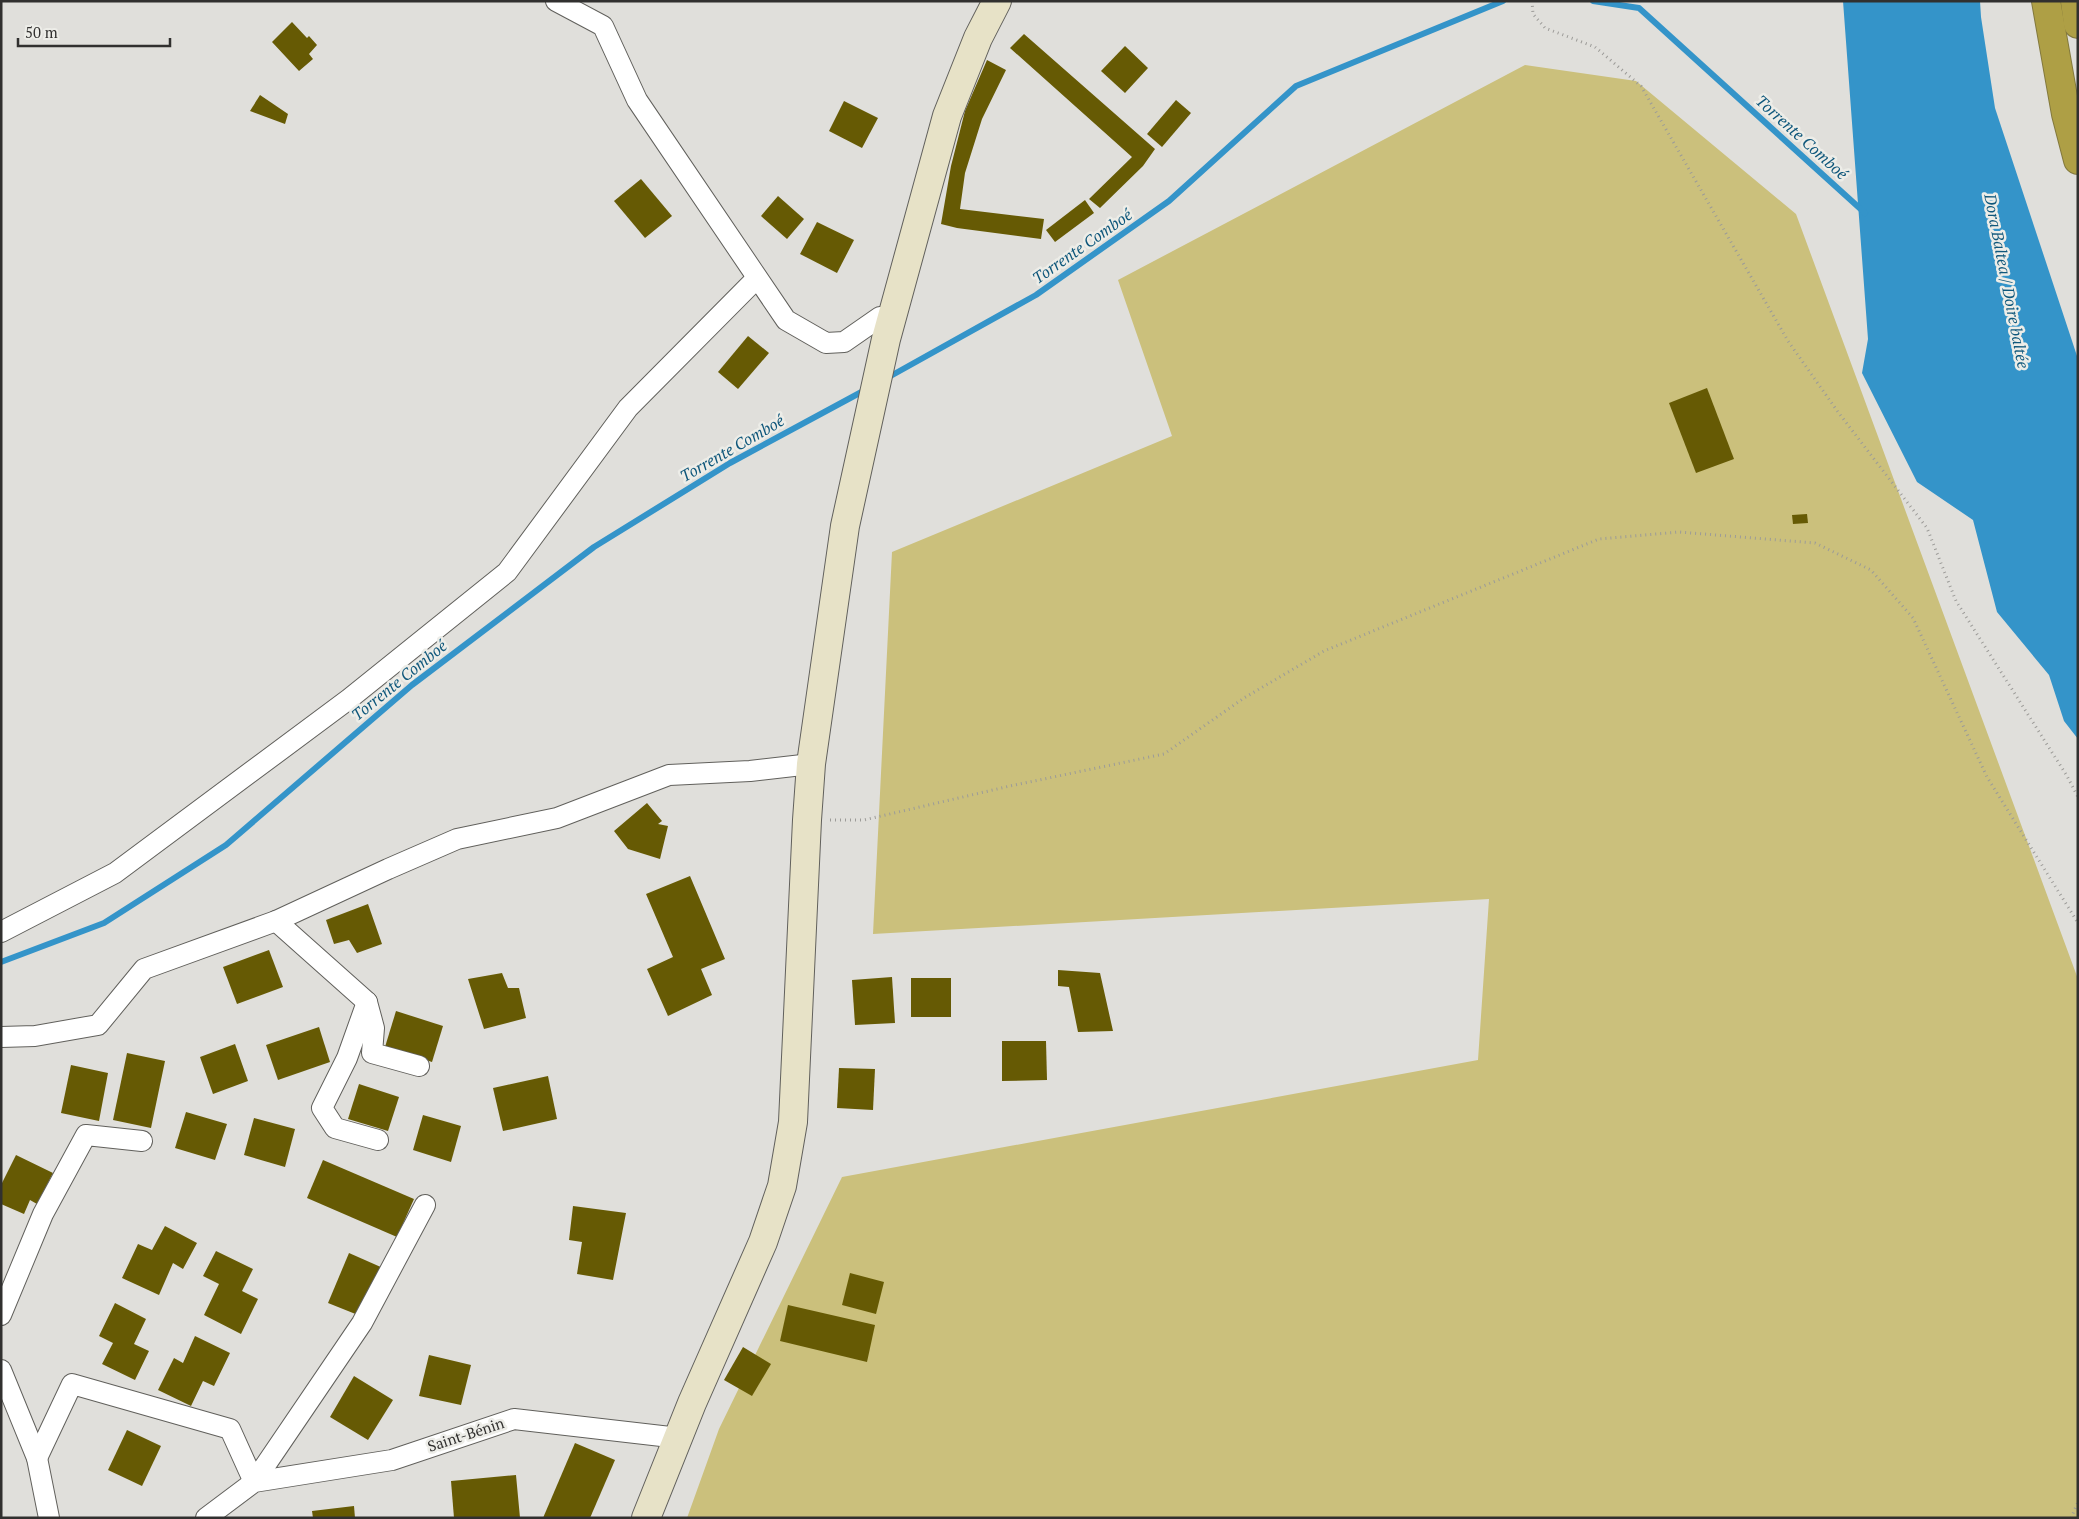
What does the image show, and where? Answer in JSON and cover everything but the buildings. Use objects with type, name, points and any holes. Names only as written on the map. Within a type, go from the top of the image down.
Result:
[{"type":"highway","points":[[2046,1],[2066,114],[2078,160]]},
{"type":"highway","points":[[2074,1],[2078,24]]},
{"type":"main road","points":[[646,1518],[692,1403],[763,1242],[782,1186],[793,1122],[806,820],[811,764],[845,526],[889,328],[947,116],[978,38],[997,1]]},
{"type":"street","points":[[556,1],[603,26],[637,100],[786,320],[826,343],[844,342],[880,317],[889,328]]},
{"type":"street","points":[[1,932],[115,874],[350,699],[507,572],[628,408],[757,278]]},
{"type":"street","points":[[1,1037],[35,1036],[98,1025],[144,969],[276,921],[388,868],[457,839],[557,818],[669,775],[750,771],[811,764]]},
{"type":"street","points":[[276,921],[367,1002],[374,1028],[372,1053],[419,1066]]},
{"type":"street","points":[[367,1002],[347,1058],[322,1108],[335,1128],[378,1140]]},
{"type":"street","points":[[1,1315],[44,1214],[86,1135],[142,1141]]},
{"type":"street","name":"Saint-Bénin","points":[[206,1518],[254,1482],[362,1323],[425,1205]]},
{"type":"street","points":[[1,1370],[38,1458],[49,1518]]},
{"type":"street","points":[[38,1458],[72,1384],[230,1429],[254,1482]]},
{"type":"street","name":"Saint-Bénin","points":[[254,1482],[392,1460],[514,1419],[679,1438]]},
{"type":"path","points":[[1532,1],[1533,14],[1545,28],[1595,48],[1641,86],[1788,341],[1838,412],[1927,528],[1956,601],[2067,776],[2078,797]]},
{"type":"path","points":[[806,820],[864,820],[1010,786],[1164,754],[1244,698],[1324,651],[1600,539],[1679,532],[1816,543],[1871,570],[1913,618],[1987,777],[2078,923]]},
{"type":"path","points":[[2071,1518],[2078,1502]]},
{"type":"shaded area","points":[[1525,65],[1636,81],[1796,214],[2078,979],[2078,1518],[687,1518],[719,1429],[842,1177],[1478,1060],[1489,899],[873,934],[892,552],[1172,436],[1118,280]]},
{"type":"water","name":"Dora Baltea / Doire baltée","points":[[1843,1],[1980,1],[1995,108],[2078,359],[2078,739],[2064,721],[2049,675],[1997,612],[1973,520],[1917,482],[1862,373],[1868,339]]},
{"type":"waterway","name":"Torrente Comboé","points":[[887,378],[1036,295],[1169,201],[1296,86],[1503,1]]},
{"type":"waterway","name":"Torrente Comboé","points":[[1593,1],[1639,8],[1865,213]]},
{"type":"waterway","name":"Torrente Comboé","points":[[1,962],[104,923],[226,845],[412,685],[594,547],[730,463],[867,389]]}]
